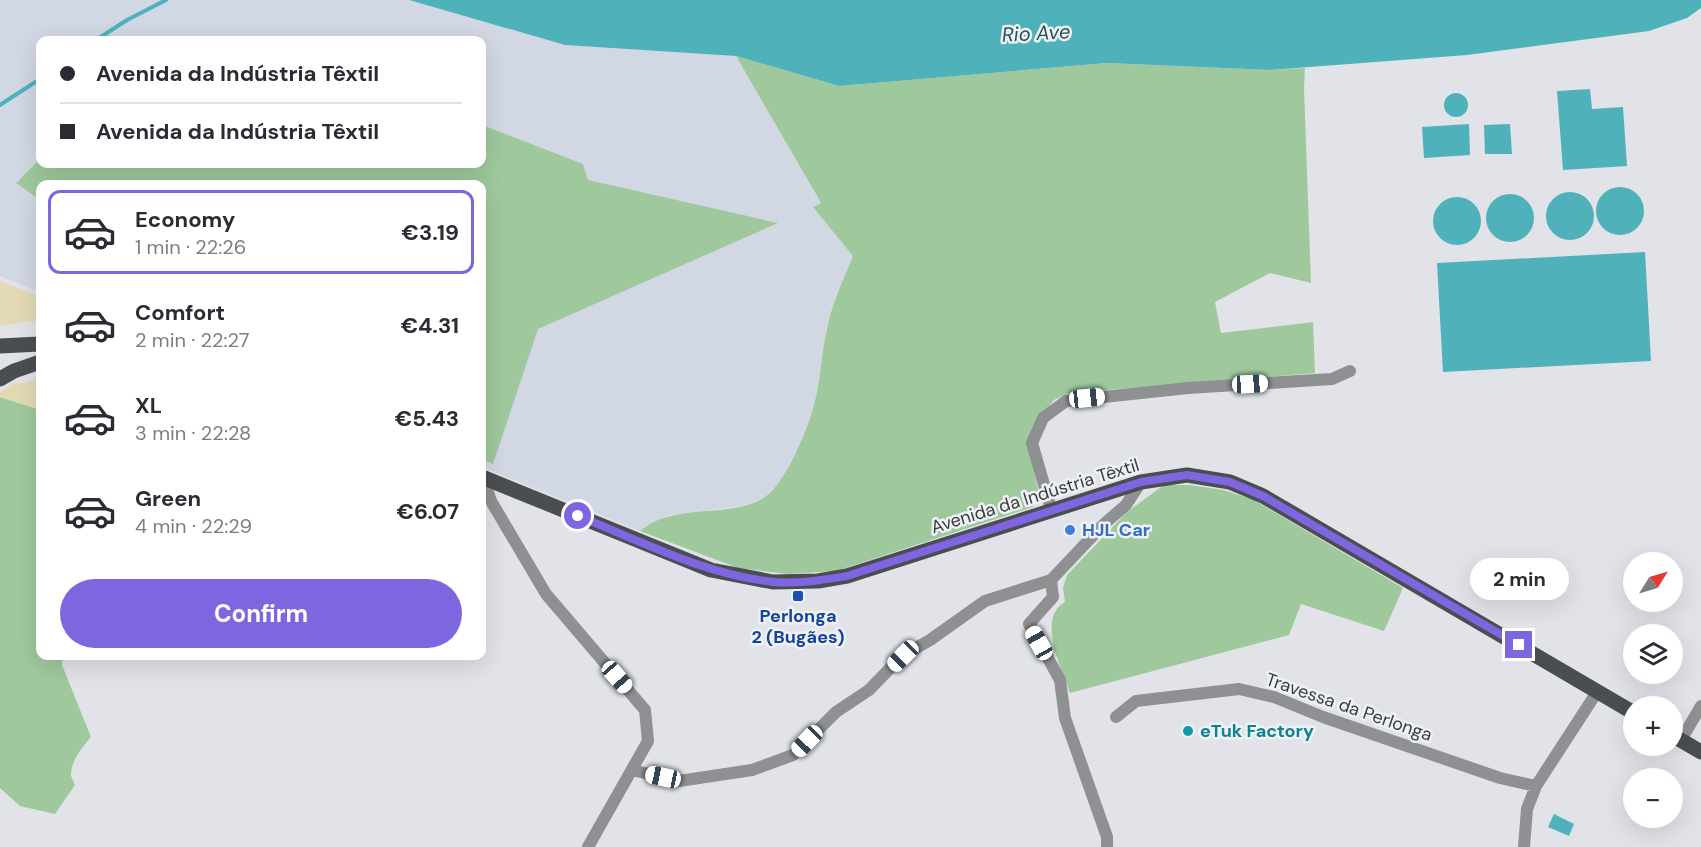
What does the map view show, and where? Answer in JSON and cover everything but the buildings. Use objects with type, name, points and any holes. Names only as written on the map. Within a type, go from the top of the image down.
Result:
[{"type":"main road","points":[[0,346],[36,344]]},
{"type":"main road","points":[[0,379],[36,363]]},
{"type":"main road","name":"Avenida da Indústria Têxtil","points":[[486,479],[711,570],[772,582],[818,581],[847,576],[1141,482],[1187,475],[1230,482],[1263,496],[1623,707]]},
{"type":"main road","points":[[1683,742],[1701,752]]},
{"type":"street","points":[[1051,509],[1032,443],[1043,418],[1066,400],[1188,388],[1332,379],[1350,371]]},
{"type":"street","points":[[632,770],[679,780],[752,770],[793,755],[836,712],[869,690],[903,656],[985,601],[1051,580],[1104,524],[1126,505],[1141,482]]},
{"type":"street","points":[[486,488],[491,501],[546,594],[645,710],[648,741],[588,847]]},
{"type":"street","points":[[1051,580],[1053,597],[1029,624],[1060,680],[1065,718],[1107,837],[1107,847]]},
{"type":"street","name":"Travessa da Perlonga","points":[[1116,717],[1136,701],[1239,689],[1274,697],[1323,717],[1500,778],[1536,786]]},
{"type":"street","points":[[1524,847],[1527,809],[1536,786],[1597,692]]},
{"type":"street","points":[[1683,730],[1701,706]]},
{"type":"shaded area","points":[[0,0],[409,0],[565,45],[736,56],[821,204],[814,207],[853,256],[836,295],[827,327],[815,403],[800,445],[779,484],[763,499],[740,506],[670,515],[640,531],[486,469],[486,180],[36,180],[36,290],[0,276]]},
{"type":"green space","points":[[736,56],[839,86],[1107,63],[1270,70],[1305,68],[1311,283],[1270,273],[1215,302],[1221,333],[1313,322],[1315,373],[1069,393],[1054,400],[1032,427],[1034,471],[1039,493],[1033,507],[836,571],[788,574],[738,568],[640,531],[654,522],[684,513],[748,505],[762,499],[777,485],[792,460],[809,421],[816,396],[829,319],[853,256],[813,207],[821,203]]},
{"type":"green space","points":[[486,127],[583,164],[588,180],[778,223],[538,329],[493,464],[486,461],[486,180],[36,180],[36,197],[16,183],[36,163],[36,168],[486,168]]},
{"type":"green space","points":[[0,397],[36,409],[36,660],[63,660],[62,665],[91,737],[75,760],[71,771],[75,785],[55,814],[20,806],[0,788]]},
{"type":"green space","points":[[1164,485],[1190,485],[1223,490],[1252,499],[1403,588],[1384,631],[1301,604],[1289,635],[1070,693],[1057,658],[1052,632],[1052,620],[1057,610],[1065,602],[1063,588],[1067,575],[1127,512]]},
{"type":"sand","points":[[0,281],[36,295],[36,322],[0,326]]},
{"type":"sand","points":[[36,379],[36,409],[0,397],[0,392],[13,383],[25,383]]},
{"type":"water","name":"Rio Ave","points":[[409,0],[1701,0],[1701,8],[1687,18],[1649,31],[1467,55],[1270,70],[1107,63],[839,86],[736,56],[565,45]]},
{"type":"water","points":[[1590,89],[1592,109],[1623,107],[1627,166],[1563,170],[1557,91]]},
{"type":"water","points":[[1456,93],[1461,94],[1467,100],[1467,110],[1461,116],[1456,117],[1451,116],[1445,110],[1444,105],[1445,100],[1451,94]]},
{"type":"water","points":[[1469,124],[1470,155],[1424,158],[1422,127]]},
{"type":"water","points":[[1510,124],[1512,154],[1485,154],[1484,125]]},
{"type":"water","points":[[1620,187],[1637,194],[1644,211],[1637,228],[1620,235],[1603,228],[1596,211],[1603,194]]},
{"type":"water","points":[[1570,192],[1587,199],[1594,216],[1587,233],[1570,240],[1553,233],[1546,216],[1553,199]]},
{"type":"water","points":[[1510,194],[1527,201],[1534,218],[1527,235],[1510,242],[1493,235],[1486,218],[1493,201]]},
{"type":"water","points":[[1457,197],[1474,204],[1481,221],[1474,238],[1457,245],[1440,238],[1433,221],[1440,204]]},
{"type":"water","points":[[1645,252],[1651,361],[1443,372],[1437,263]]},
{"type":"water","points":[[1554,814],[1574,824],[1569,836],[1548,827]]},
{"type":"waterway","points":[[102,36],[166,0]]},
{"type":"waterway","points":[[0,105],[36,82]]},
{"type":"place","name":"HJL Car","points":[[1070,530]]},
{"type":"place","name":"Perlonga 2 (Bugães)","points":[[798,596]]},
{"type":"place","name":"eTuk Factory","points":[[1188,731]]},
{"type":"route","points":[[578,516],[711,570],[772,582],[796,583],[847,576],[1141,482],[1187,475],[1230,482],[1263,496],[1519,645]]}]
